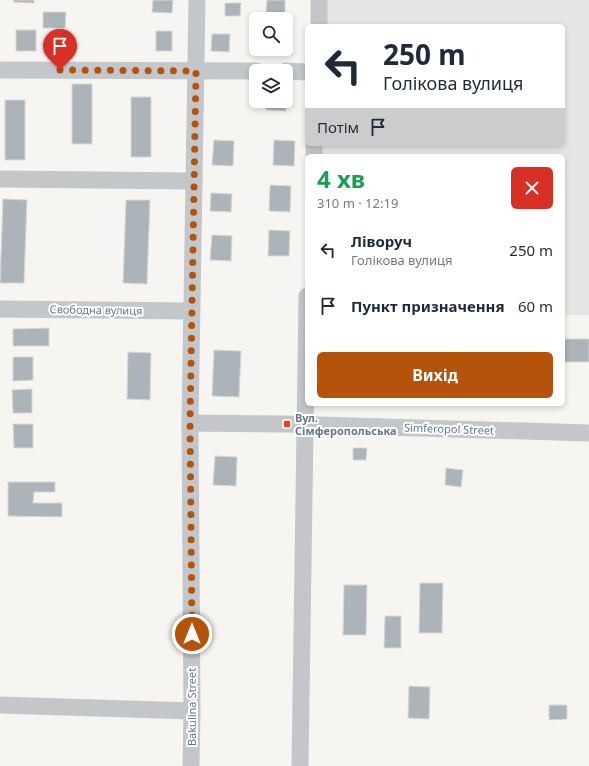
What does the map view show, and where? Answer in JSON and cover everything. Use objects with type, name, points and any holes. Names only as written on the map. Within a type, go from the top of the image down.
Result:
[{"type":"street","name":"Bakulina Street","points":[[191,766],[190,423],[197,0]]},
{"type":"street","points":[[319,0],[319,24]]},
{"type":"street","points":[[0,70],[249,71]]},
{"type":"street","points":[[293,72],[305,72]]},
{"type":"street","points":[[0,179],[194,181]]},
{"type":"street","name":"Свободна вулиця","points":[[0,309],[192,311]]},
{"type":"street","points":[[300,766],[306,406]]},
{"type":"street","name":"Simferopol Street","points":[[190,423],[589,433]]},
{"type":"street","points":[[0,705],[192,711]]},
{"type":"shaded area","points":[[320,0],[589,0],[589,315],[565,315],[565,154],[317,154],[317,146],[565,146],[565,24],[319,24]]},
{"type":"building","points":[[14,0],[34,0],[34,3],[13,2]]},
{"type":"building","points":[[153,0],[173,0],[172,13],[152,12]]},
{"type":"building","points":[[267,0],[285,0],[285,12],[266,12]]},
{"type":"building","points":[[225,3],[241,3],[240,16],[225,16]]},
{"type":"building","points":[[43,12],[66,12],[65,28],[43,28]]},
{"type":"building","points":[[16,30],[36,30],[36,51],[16,51]]},
{"type":"building","points":[[156,31],[172,31],[172,51],[156,51]]},
{"type":"building","points":[[212,34],[230,34],[229,52],[211,51]]},
{"type":"building","points":[[72,84],[92,84],[92,144],[72,144]]},
{"type":"building","points":[[131,97],[151,97],[151,157],[131,157]]},
{"type":"building","points":[[5,100],[25,100],[25,160],[5,160]]},
{"type":"building","points":[[266,108],[286,108],[286,111],[266,110]]},
{"type":"building","points":[[214,140],[234,141],[233,166],[212,165]]},
{"type":"building","points":[[274,140],[295,141],[294,166],[273,165]]},
{"type":"building","points":[[270,185],[291,186],[290,212],[269,211]]},
{"type":"building","points":[[211,193],[232,194],[231,212],[210,211]]},
{"type":"building","points":[[3,199],[27,200],[24,283],[0,283]]},
{"type":"building","points":[[126,200],[150,200],[147,284],[123,283]]},
{"type":"building","points":[[269,230],[290,231],[289,256],[268,256]]},
{"type":"building","points":[[212,235],[232,236],[231,261],[210,260]]},
{"type":"building","points":[[49,328],[49,346],[13,346],[13,329]]},
{"type":"building","points":[[565,339],[589,339],[589,362],[565,362]]},
{"type":"building","points":[[214,350],[241,351],[239,397],[212,396]]},
{"type":"building","points":[[128,352],[151,353],[150,400],[127,399]]},
{"type":"building","points":[[13,357],[33,357],[33,380],[13,381]]},
{"type":"building","points":[[32,389],[32,413],[13,413],[12,390]]},
{"type":"building","points":[[13,424],[33,424],[33,448],[14,448]]},
{"type":"building","points":[[353,448],[367,448],[366,460],[353,460]]},
{"type":"building","points":[[215,456],[237,457],[236,486],[213,485]]},
{"type":"building","points":[[446,468],[463,470],[461,487],[445,485]]},
{"type":"building","points":[[8,482],[55,482],[55,492],[34,492],[33,503],[62,503],[62,517],[8,516]]},
{"type":"building","points":[[420,583],[443,583],[442,633],[419,633]]},
{"type":"building","points":[[344,585],[367,585],[366,635],[343,635]]},
{"type":"building","points":[[385,616],[401,616],[401,648],[384,648]]},
{"type":"building","points":[[409,686],[430,687],[429,719],[408,718]]},
{"type":"building","points":[[549,705],[567,705],[567,719],[549,720]]},
{"type":"place","name":"Вул. Сімферопольська","points":[[287,424]]},
{"type":"route","points":[[60,70],[196,71],[190,423],[192,634]]}]
